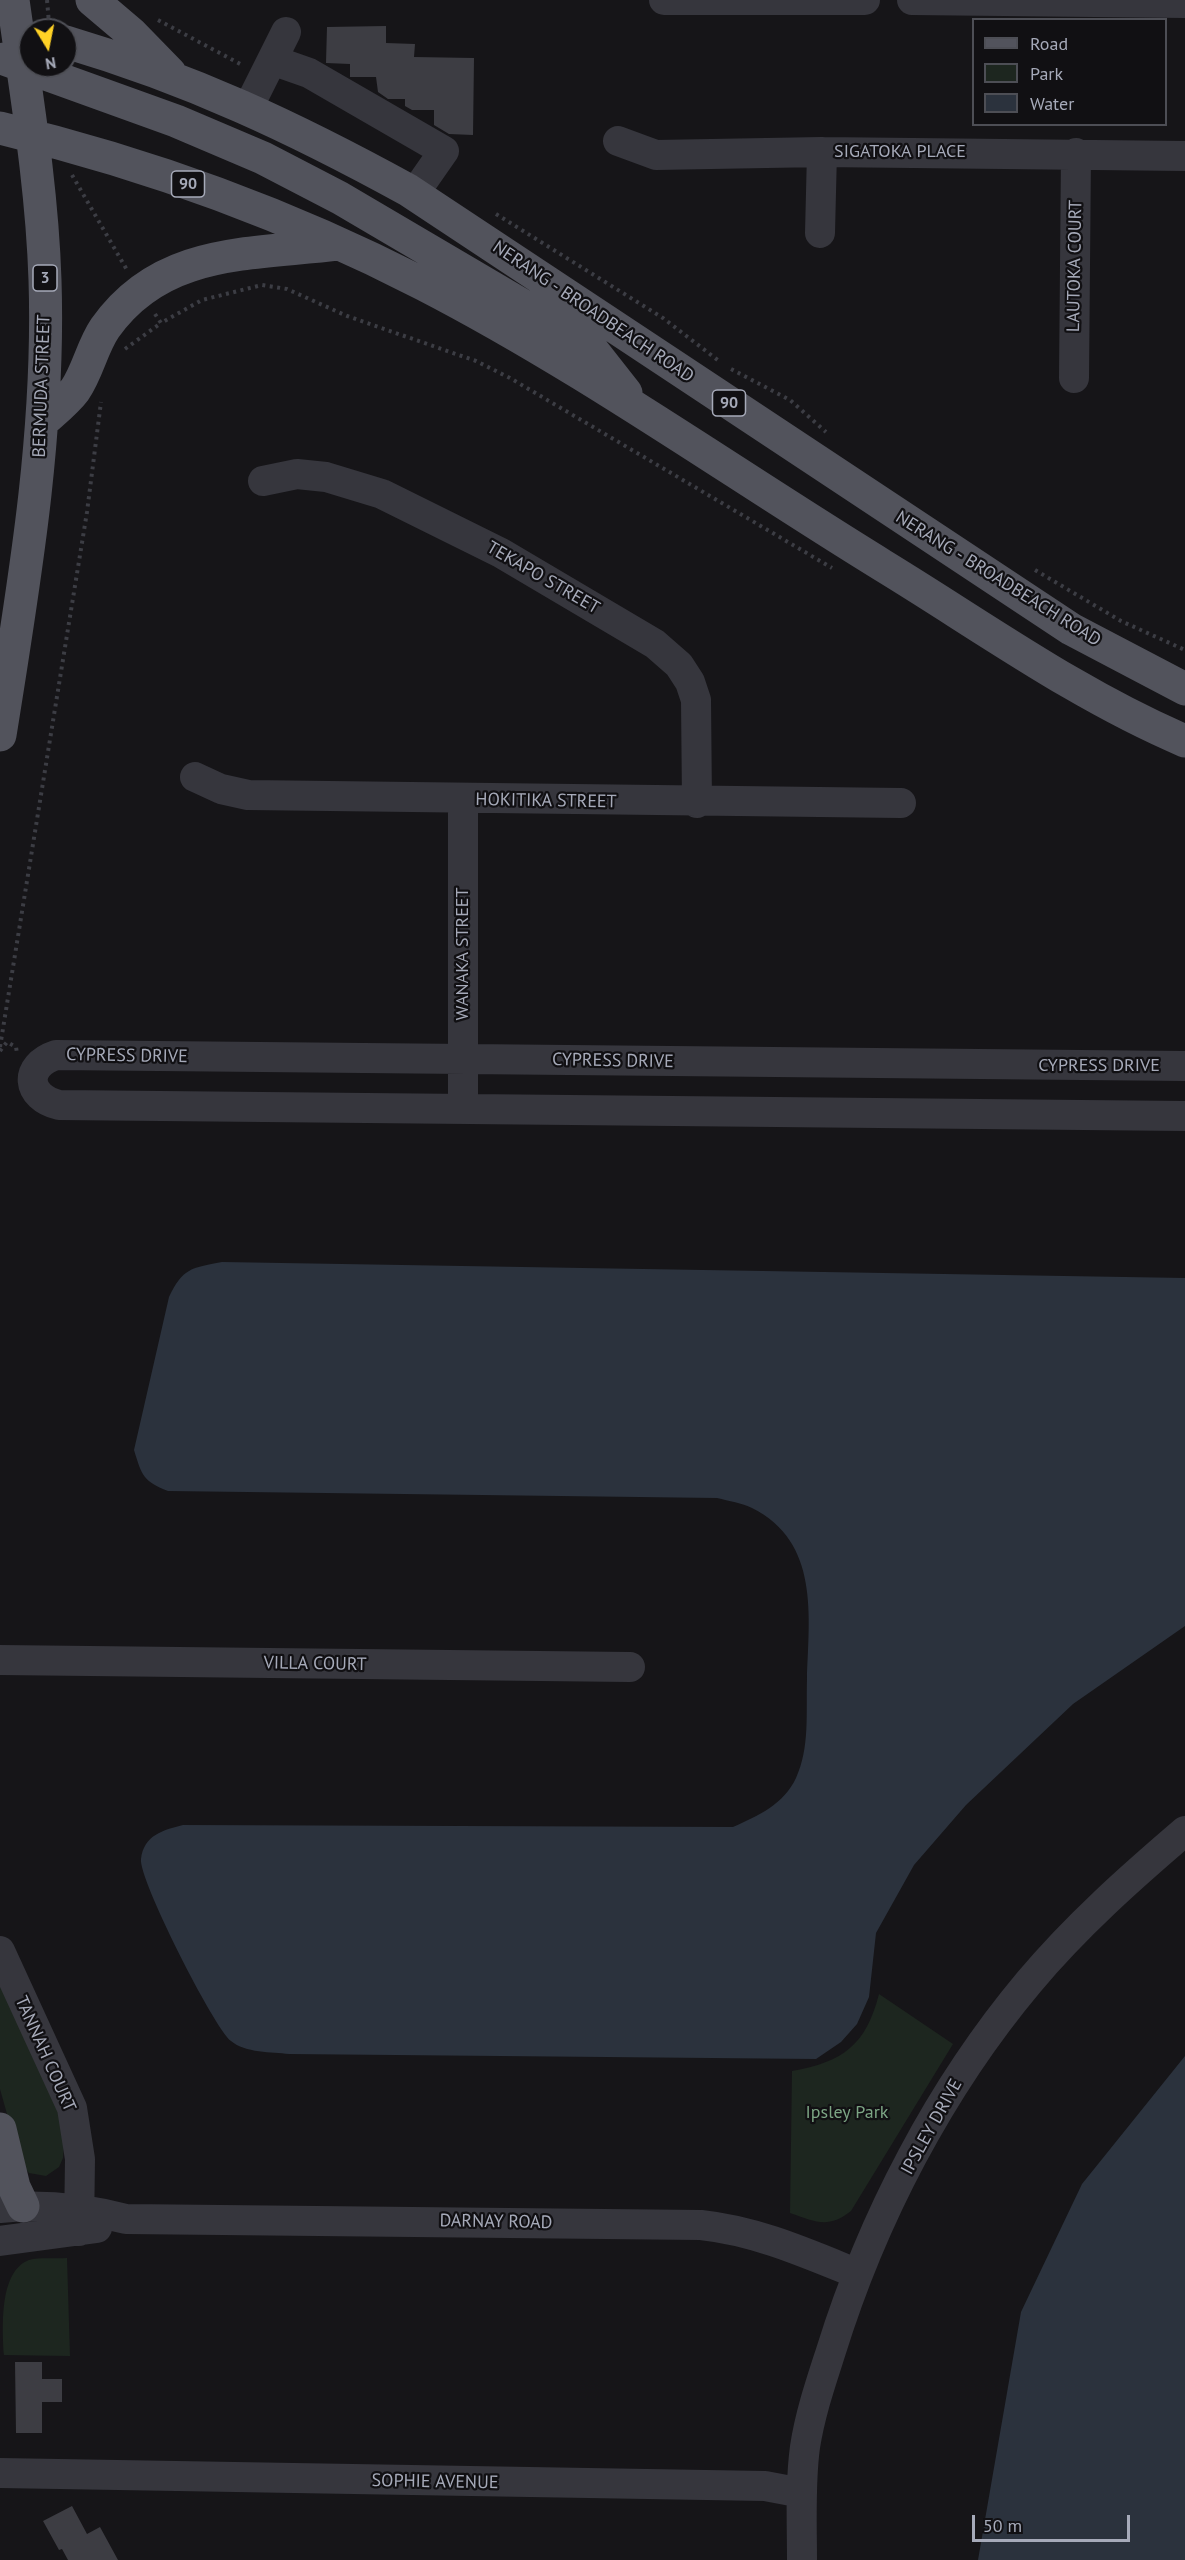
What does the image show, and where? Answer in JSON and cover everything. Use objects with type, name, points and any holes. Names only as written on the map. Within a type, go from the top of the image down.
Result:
[{"type":"main road","points":[[92,0],[131,33],[175,78]]},
{"type":"main road","name":"BERMUDA STREET","points":[[0,735],[31,533],[42,422],[45,280],[39,190],[21,132],[11,62],[18,35]]},
{"type":"main road","name":"NERANG - BROADBEACH ROAD","points":[[78,45],[175,78],[248,108],[338,151],[414,194],[1071,629],[1185,689]]},
{"type":"main road","points":[[11,62],[176,121],[263,158],[340,198],[549,321],[593,351],[639,411]]},
{"type":"main road","points":[[0,103],[21,132]]},
{"type":"main road","name":"90","points":[[21,132],[150,170],[274,216],[342,244],[502,327],[639,411],[996,639],[1069,683],[1185,741]]},
{"type":"main road","points":[[42,422],[75,389],[106,327],[139,293],[157,280],[207,258],[235,253],[342,244]]},
{"type":"main road","points":[[0,2129],[14,2187],[11,2207]]},
{"type":"street","points":[[663,0],[865,0]]},
{"type":"street","points":[[912,0],[1185,3]]},
{"type":"street","points":[[248,108],[286,32]]},
{"type":"street","points":[[272,60],[309,73],[444,152],[414,194]]},
{"type":"street","name":"SIGATOKA PLACE","points":[[618,141],[656,155],[822,152],[1185,156]]},
{"type":"street","points":[[820,233],[822,152]]},
{"type":"street","name":"LAUTOKA COURT","points":[[1074,378],[1076,153]]},
{"type":"street","name":"TEKAPO STREET","points":[[263,482],[297,474],[326,477],[382,494],[501,553],[655,644],[679,665],[690,682],[696,700],[697,803]]},
{"type":"street","name":"HOKITIKA STREET","points":[[195,777],[221,789],[248,795],[697,803],[901,803]]},
{"type":"street","name":"WANAKA STREET","points":[[463,800],[463,1108]]},
{"type":"street","name":"CYPRESS DRIVE","points":[[1185,1066],[56,1055],[43,1059],[34,1070],[32,1083],[46,1102],[59,1105],[1185,1116]]},
{"type":"street","name":"VILLA COURT","points":[[0,1660],[630,1667]]},
{"type":"street","name":"IPSLEY DRIVE","points":[[802,2493],[805,2447],[817,2394],[858,2274],[885,2212],[921,2143],[973,2057],[1028,1983],[1075,1931],[1129,1878],[1185,1831]]},
{"type":"street","name":"TANNAH COURT","points":[[0,1951],[72,2108],[80,2159],[79,2220]]},
{"type":"street","name":"DARNAY ROAD","points":[[11,2207],[79,2220],[732,2228],[760,2236],[858,2274]]},
{"type":"street","name":"DARNAY ROAD","points":[[0,2241],[79,2220]]},
{"type":"street","name":"SOPHIE AVENUE","points":[[0,2473],[765,2486],[802,2493]]},
{"type":"street","points":[[802,2493],[802,2560]]},
{"type":"path","points":[[24,18],[46,0]]},
{"type":"path","points":[[71,173],[129,272]]},
{"type":"path","points":[[121,355],[126,348],[161,323],[202,300],[262,285],[287,289],[347,316],[476,361],[510,378],[834,569]]},
{"type":"path","points":[[152,308],[161,323]]},
{"type":"path","points":[[0,1047],[86,524],[96,425],[103,392]]},
{"type":"green space","points":[[0,1972],[60,2114],[64,2145],[63,2158],[59,2167],[46,2176],[29,2173],[21,2164],[0,2089]]},
{"type":"green space","name":"Ipsley Park","points":[[879,1994],[953,2044],[851,2211],[843,2217],[828,2222],[815,2221],[790,2213],[792,2071],[825,2062],[850,2048],[867,2026]]},
{"type":"green space","points":[[67,2258],[70,2356],[4,2355],[3,2314],[8,2286],[13,2275],[29,2260]]},
{"type":"water","points":[[222,1262],[1185,1278],[1185,1626],[1073,1704],[966,1805],[914,1865],[876,1933],[869,1997],[857,2024],[841,2042],[816,2059],[289,2054],[244,2048],[231,2041],[209,2010],[151,1894],[141,1859],[150,1839],[168,1829],[183,1825],[733,1827],[761,1814],[777,1802],[785,1795],[796,1778],[805,1742],[809,1630],[806,1583],[800,1560],[790,1540],[774,1523],[740,1503],[717,1498],[168,1491],[153,1484],[142,1472],[134,1450],[169,1297],[179,1280],[189,1271]]},
{"type":"water","points":[[1185,2056],[1185,2560],[978,2560],[1021,2312],[1082,2184]]},
{"type":"building","points":[[386,26],[386,43],[415,44],[414,57],[474,58],[473,135],[449,134],[434,125],[434,110],[412,110],[405,106],[405,99],[388,99],[378,92],[376,77],[350,77],[350,64],[326,63],[327,27]]},
{"type":"building","points":[[15,2362],[42,2362],[42,2379],[62,2379],[62,2402],[42,2402],[42,2433],[16,2433]]},
{"type":"building","points":[[72,2506],[87,2534],[100,2527],[118,2560],[68,2560],[62,2549],[59,2550],[43,2521]]}]
